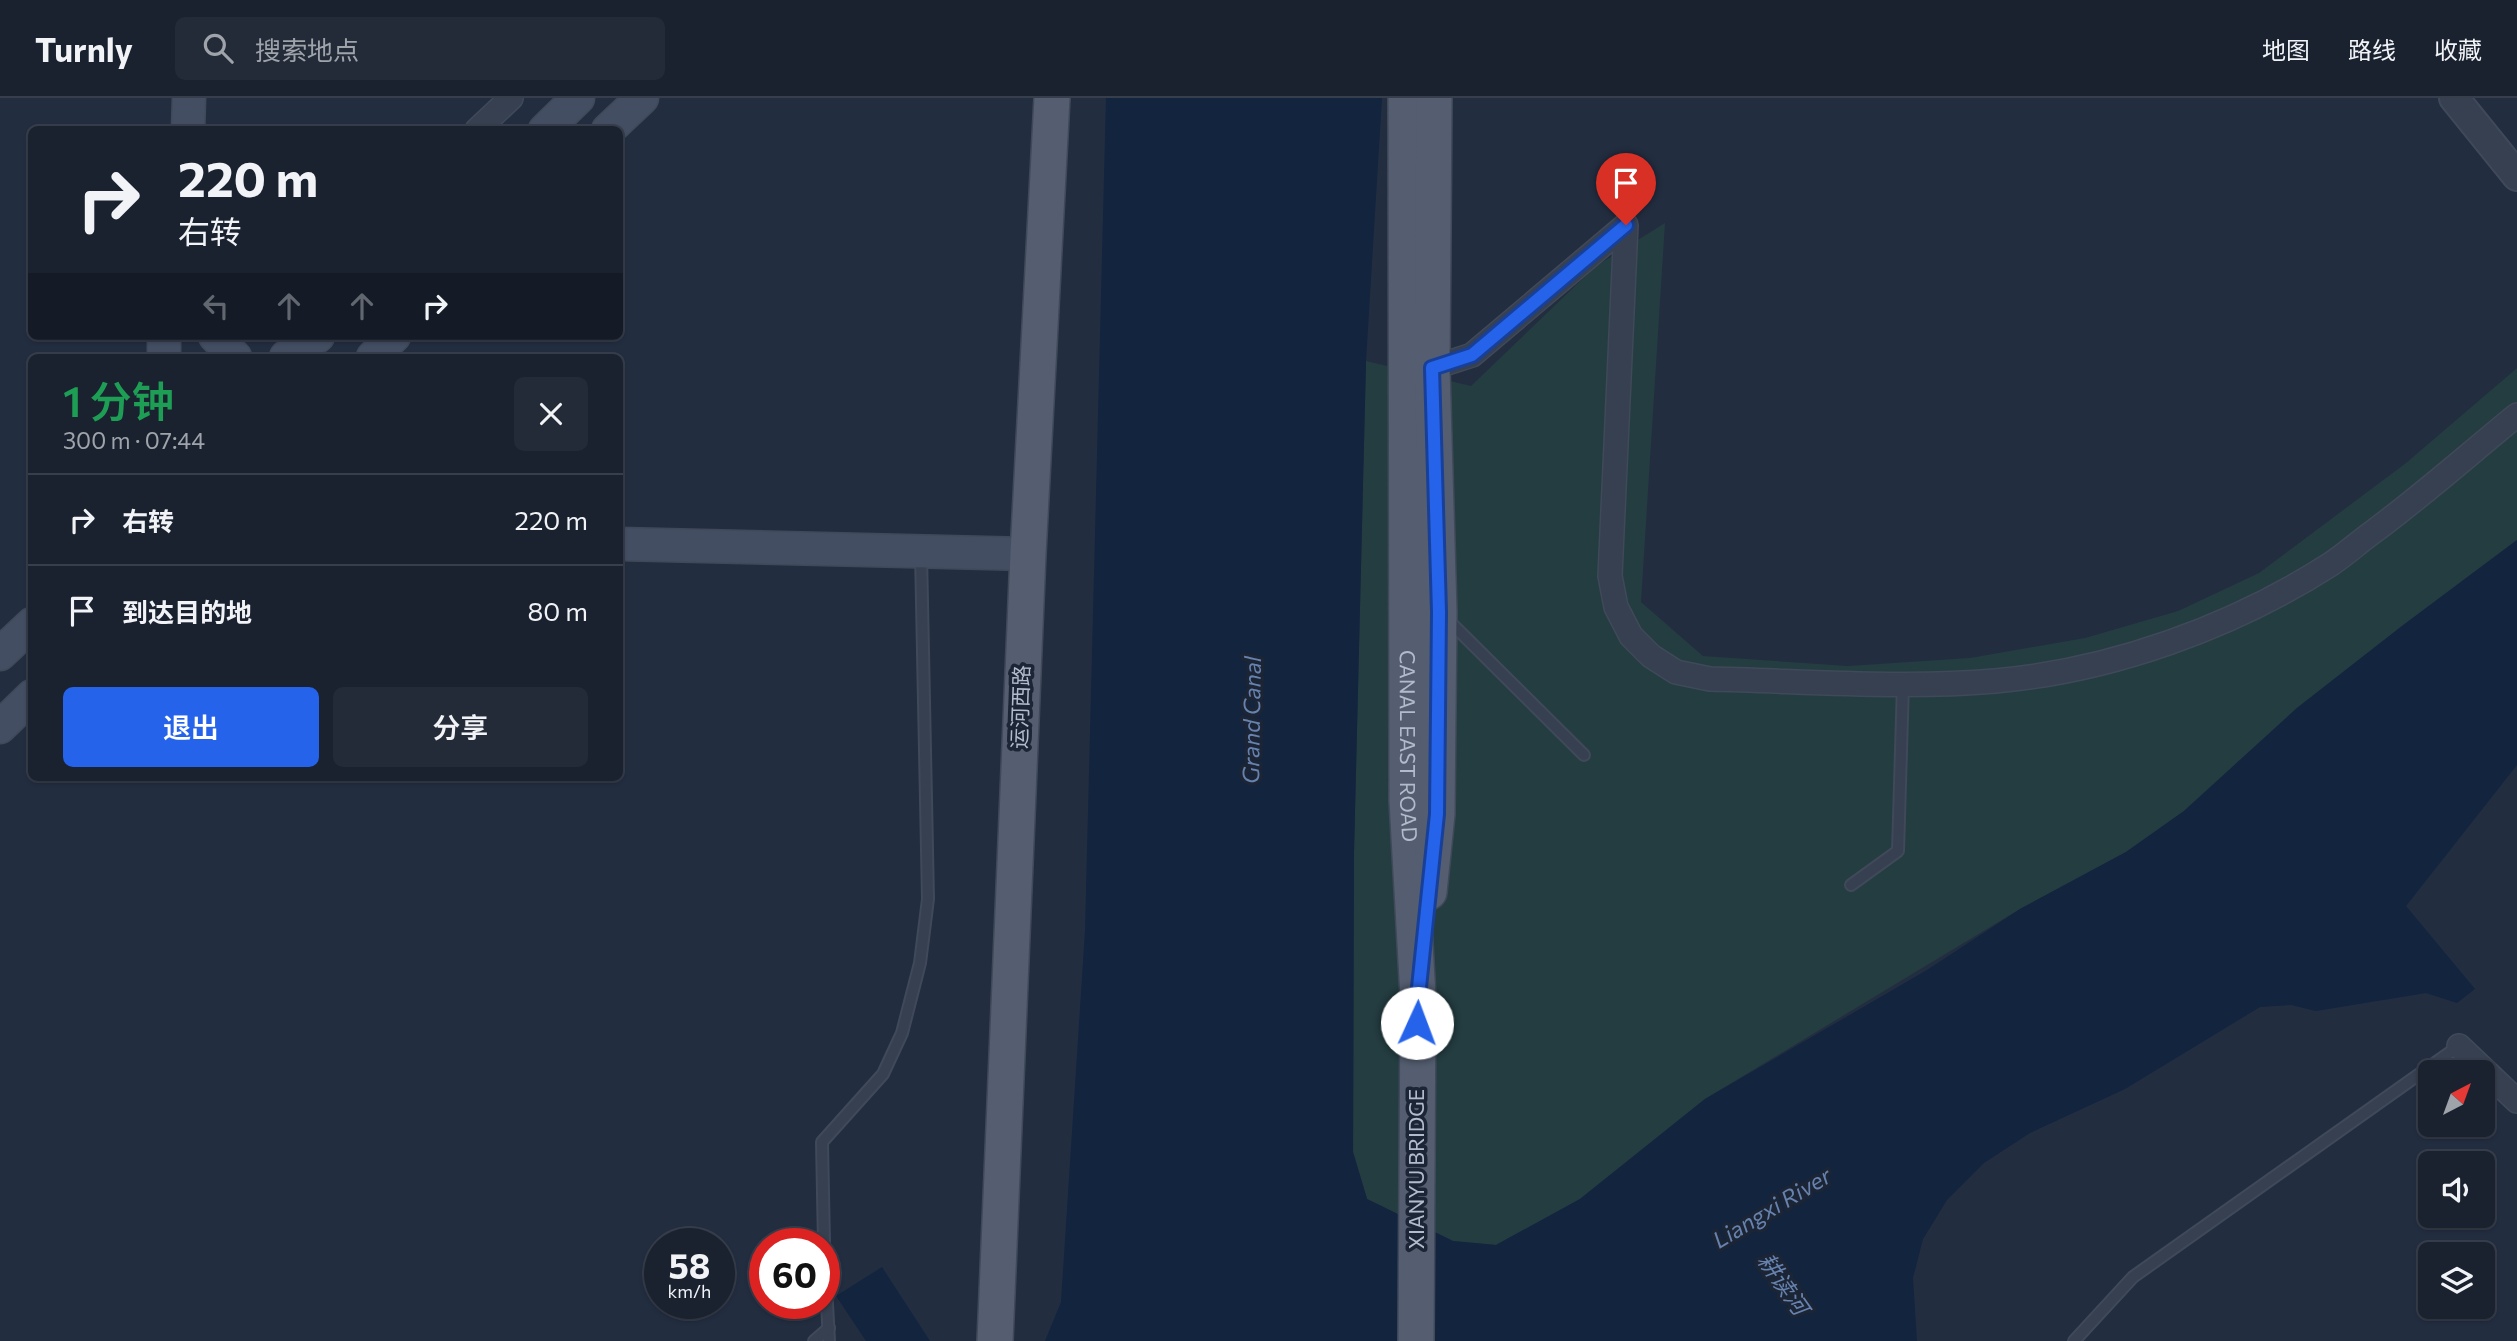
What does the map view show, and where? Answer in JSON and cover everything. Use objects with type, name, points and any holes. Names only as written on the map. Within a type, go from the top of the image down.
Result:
[{"type":"main road","points":[[188,126],[189,98]]},
{"type":"main road","points":[[549,126],[578,98]]},
{"type":"main road","points":[[612,126],[642,98]]},
{"type":"main road","name":"运河西路","points":[[995,1329],[1028,554],[1052,98]]},
{"type":"main road","name":"CANAL EAST ROAD","points":[[1406,98],[1407,801],[1418,997]]},
{"type":"main road","name":"CANAL EAST ROAD","points":[[1418,997],[1437,814],[1439,612],[1432,368],[1434,98]]},
{"type":"main road","points":[[219,340],[231,354]]},
{"type":"main road","points":[[291,354],[312,340]]},
{"type":"main road","points":[[307,354],[322,340]]},
{"type":"main road","points":[[376,354],[390,340]]},
{"type":"main road","points":[[623,544],[1028,554]]},
{"type":"main road","points":[[0,654],[28,628]]},
{"type":"main road","points":[[0,727],[28,700]]},
{"type":"main road","name":"XIANYU BRIDGE","points":[[1416,1341],[1418,997]]},
{"type":"street","points":[[481,126],[510,98]]},
{"type":"street","points":[[2454,98],[2517,176]]},
{"type":"street","points":[[1432,368],[1472,355],[1626,225],[1610,576],[1616,607],[1631,636],[1651,656],[1676,672],[1710,679],[1940,684],[1995,681],[2066,672],[2140,652],[2209,626],[2332,563],[2397,514],[2517,415]]},
{"type":"street","points":[[2459,1045],[2517,1101]]},
{"type":"lane","points":[[824,1228],[822,1142],[883,1074],[902,1034],[920,963],[928,899],[921,552]]},
{"type":"lane","points":[[1439,612],[1584,755]]},
{"type":"lane","points":[[1851,885],[1898,852],[1903,683]]},
{"type":"lane","points":[[2074,1341],[2133,1277],[2459,1045]]},
{"type":"lane","points":[[828,1319],[829,1341]]},
{"type":"lane","points":[[814,1341],[828,1328]]},
{"type":"green space","points":[[1665,223],[1641,602],[1703,656],[1848,666],[1970,658],[2085,638],[2178,611],[2259,573],[2406,463],[2517,368],[2517,540],[2297,708],[2184,811],[2126,852],[2020,909],[1705,1099],[1580,1199],[1496,1245],[1453,1241],[1367,1199],[1353,1152],[1354,852],[1366,361],[1471,386],[1596,266]]},
{"type":"water","points":[[1106,98],[1382,98],[1366,361],[1354,852],[1353,1152],[1367,1199],[1453,1241],[1496,1245],[1580,1199],[1705,1099],[1927,970],[2020,909],[2126,852],[2184,811],[2297,708],[2517,540],[2517,765],[2406,906],[2475,989],[2457,1003],[2426,993],[2316,1011],[2291,1005],[2260,1007],[2125,1089],[2030,1133],[1984,1163],[1947,1200],[1923,1239],[1913,1278],[1917,1341],[1045,1341],[1061,1302],[1085,931]]},
{"type":"water","points":[[882,1267],[930,1341],[866,1341],[840,1302],[840,1293]]},
{"type":"route","points":[[1417,1023],[1437,814],[1439,612],[1432,368],[1472,355],[1626,225]]},
{"type":"water label","name":"Grand Canal","points":[[1252,720]]},
{"type":"water label","name":"Liangxi River","points":[[1772,1208]]},
{"type":"water label","name":"耕读河","points":[[1783,1284]]}]
